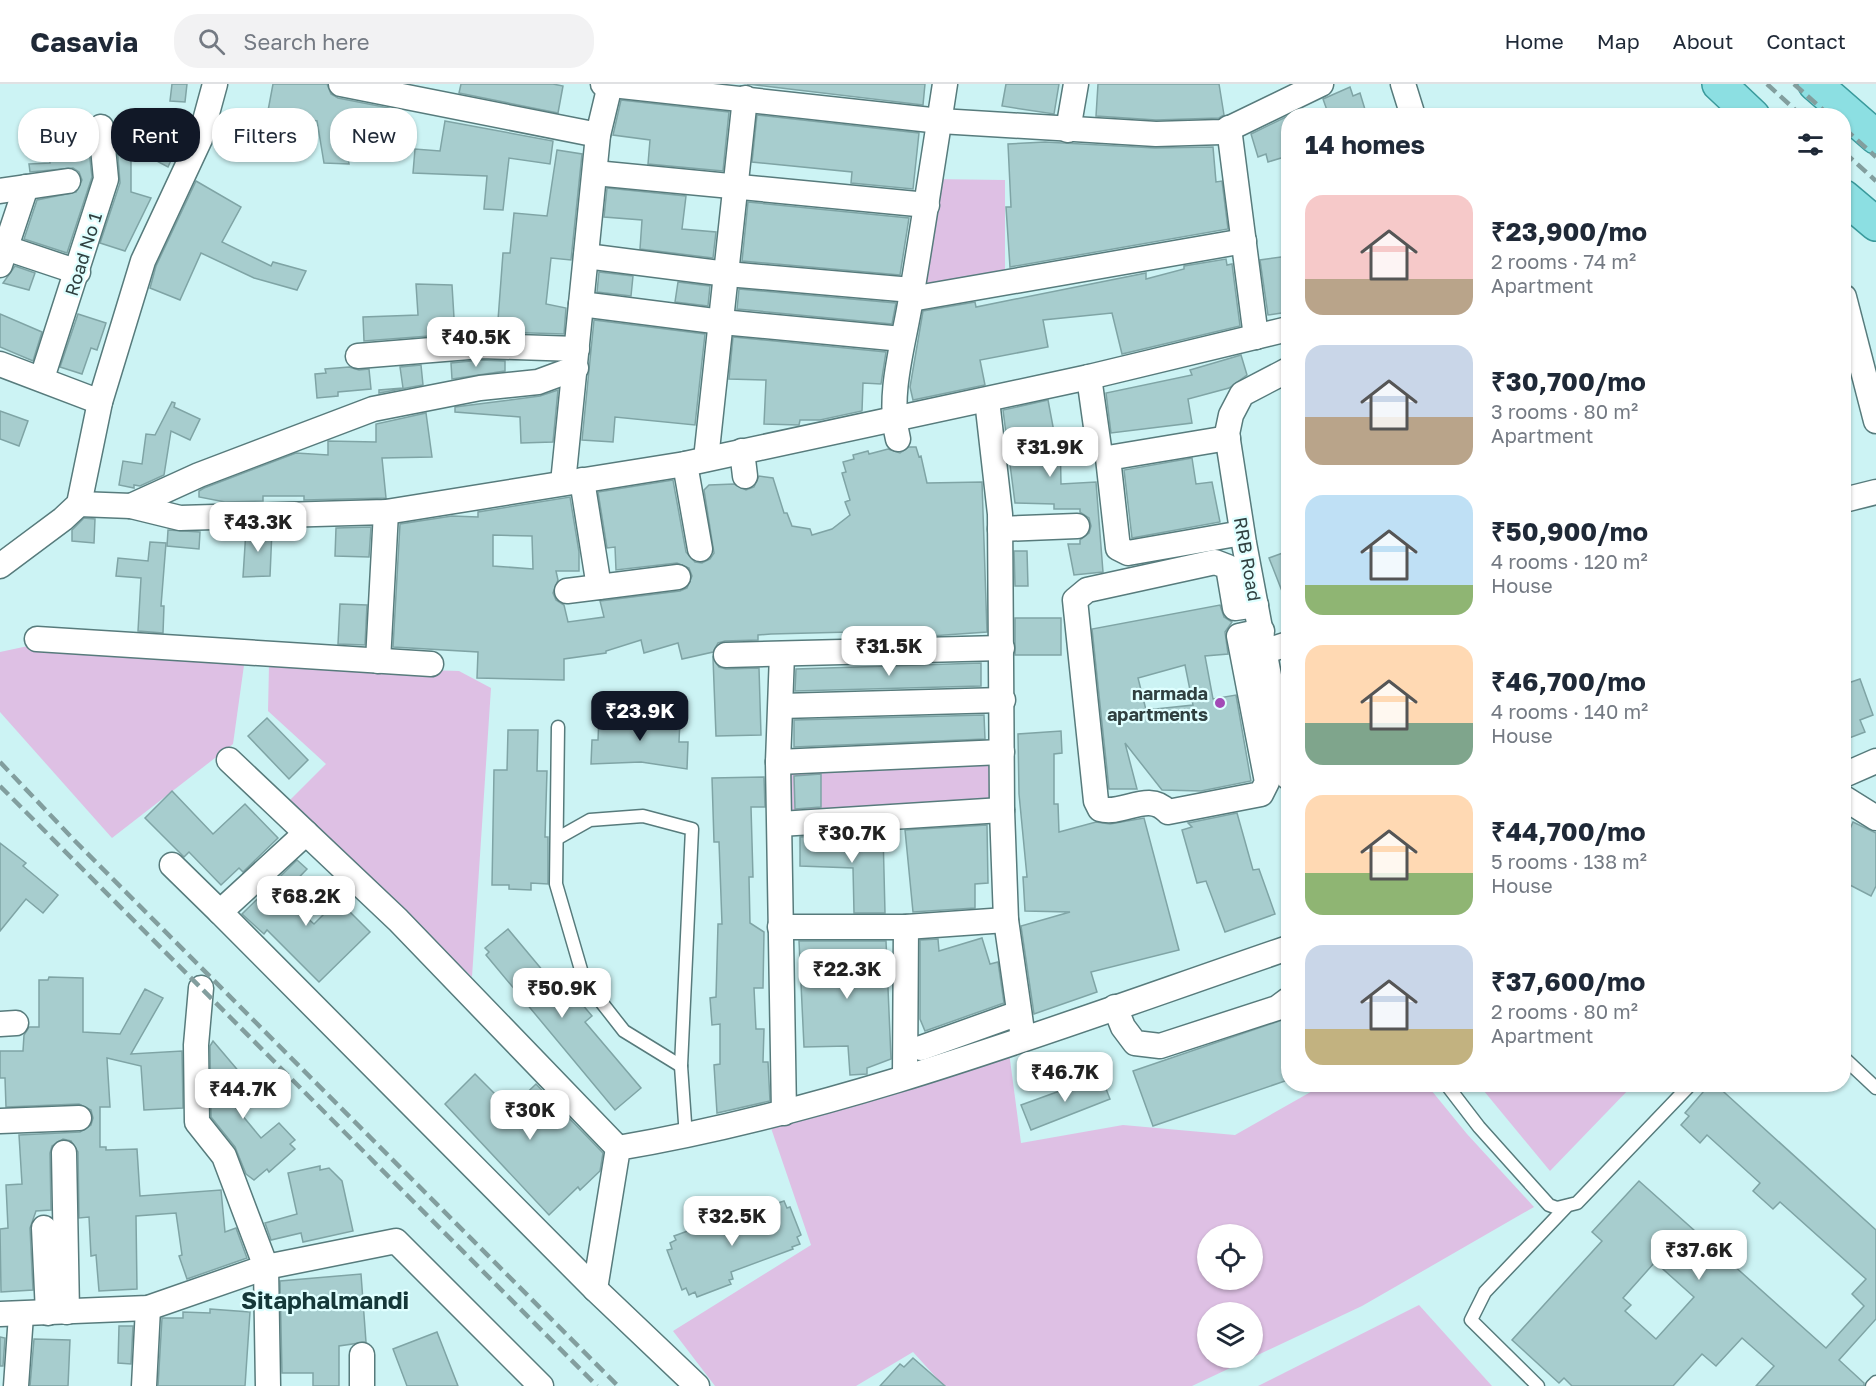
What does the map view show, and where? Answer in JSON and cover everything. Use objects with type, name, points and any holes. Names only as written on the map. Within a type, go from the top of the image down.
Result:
[{"type":"main road","points":[[1719,84],[1744,108]]},
{"type":"main road","points":[[1815,84],[1843,108]]},
{"type":"main road","points":[[1851,115],[1876,137]]},
{"type":"main road","points":[[1851,203],[1876,224]]},
{"type":"street","points":[[0,566],[63,519],[79,504],[100,402],[143,261],[200,140],[214,84]]},
{"type":"street","points":[[340,84],[598,135]]},
{"type":"street","points":[[896,430],[902,339],[927,204],[945,84]]},
{"type":"street","points":[[1068,130],[1076,84]]},
{"type":"street","points":[[599,587],[573,482],[576,358],[598,135],[606,85],[745,98],[940,121],[1156,135],[1222,132],[1321,84]]},
{"type":"street","points":[[1403,84],[1410,108]]},
{"type":"street","points":[[700,549],[695,462],[722,322],[745,98]]},
{"type":"street","name":"Road No 1","points":[[42,378],[78,272],[106,179],[101,127]]},
{"type":"street","points":[[1229,128],[1256,337]]},
{"type":"street","points":[[595,173],[927,204]]},
{"type":"street","points":[[0,191],[68,181]]},
{"type":"street","points":[[26,187],[3,256],[78,272]]},
{"type":"street","points":[[586,256],[911,295],[1244,241]]},
{"type":"street","points":[[581,304],[722,322],[902,339]]},
{"type":"street","points":[[1851,324],[1876,421]]},
{"type":"street","points":[[79,504],[131,506],[180,518],[386,512],[695,462],[742,452],[896,430],[987,400],[1281,331]]},
{"type":"street","points":[[358,356],[481,346],[576,358]]},
{"type":"street","points":[[131,506],[199,475],[373,409],[480,388],[538,382],[576,358]]},
{"type":"street","points":[[0,364],[42,378],[100,402]]},
{"type":"street","name":"RRB Road","points":[[1281,374],[1242,394],[1231,415],[1228,438],[1242,533],[1246,607],[1281,748]]},
{"type":"street","points":[[1089,377],[1099,448]]},
{"type":"street","points":[[987,400],[1000,529],[1002,810],[1006,920],[1015,1015]]},
{"type":"street","points":[[1228,438],[1108,458],[1106,462],[1118,548],[1128,553],[1242,533]]},
{"type":"street","points":[[742,452],[745,476]]},
{"type":"street","points":[[1851,498],[1876,492]]},
{"type":"street","points":[[378,661],[386,512]]},
{"type":"street","points":[[1000,529],[1077,526]]},
{"type":"street","points":[[1246,607],[1228,567],[1223,563],[1215,562],[1087,590],[1076,600],[1096,801],[1100,809],[1107,811],[1137,804],[1157,803],[1168,812],[1262,794],[1267,782],[1255,639],[1281,643]]},
{"type":"street","points":[[567,591],[678,577]]},
{"type":"street","points":[[37,639],[431,663]]},
{"type":"street","points":[[726,655],[1002,648]]},
{"type":"street","points":[[782,654],[778,762],[784,1113]]},
{"type":"street","points":[[781,706],[1003,700]]},
{"type":"street","points":[[778,762],[1002,752]]},
{"type":"street","points":[[229,760],[398,920],[618,1148]]},
{"type":"street","points":[[1851,773],[1876,761]]},
{"type":"street","points":[[1851,802],[1876,818]]},
{"type":"street","points":[[780,824],[1002,810]]},
{"type":"street","points":[[220,912],[306,833]]},
{"type":"street","points":[[172,865],[595,1289],[696,1386]]},
{"type":"street","points":[[780,927],[906,927],[1006,920]]},
{"type":"street","points":[[905,1076],[906,927]]},
{"type":"street","points":[[999,950],[1023,1038]]},
{"type":"street","points":[[618,1148],[686,1137],[784,1113],[1023,1038],[1281,950]]},
{"type":"street","points":[[201,988],[196,1045],[197,1122],[224,1156],[266,1267],[268,1386]]},
{"type":"street","points":[[1115,1007],[1123,1027],[1135,1043],[1160,1046],[1281,1005]]},
{"type":"street","points":[[921,1047],[1015,1015]]},
{"type":"street","points":[[0,1121],[79,1118]]},
{"type":"street","points":[[595,1289],[618,1148]]},
{"type":"street","points":[[58,1313],[64,1153]]},
{"type":"street","points":[[44,1228],[58,1313]]},
{"type":"street","points":[[16,1386],[11,1315],[148,1308],[266,1267],[396,1241],[541,1386]]},
{"type":"street","points":[[144,1386],[148,1308]]},
{"type":"street","points":[[362,1355],[362,1386]]},
{"type":"lane","points":[[558,727],[556,884],[584,980],[624,1031],[681,1066]]},
{"type":"lane","points":[[558,838],[590,820],[643,816],[693,829],[681,1066],[686,1137]]},
{"type":"lane","points":[[1851,1065],[1876,1088]]},
{"type":"lane","points":[[1452,1092],[1479,1127],[1549,1206],[1557,1209],[1576,1203],[1683,1092]]},
{"type":"lane","points":[[1538,1386],[1471,1320],[1485,1292],[1566,1207]]},
{"type":"lane","points":[[1872,1386],[1876,1382]]},
{"type":"shaded area","points":[[931,179],[1005,180],[1005,279],[911,299]]},
{"type":"shaded area","points":[[42,643],[245,658],[233,744],[112,838],[0,712],[0,652]]},
{"type":"shaded area","points":[[269,665],[459,671],[491,688],[472,977],[288,802],[326,764],[268,711]]},
{"type":"shaded area","points":[[1002,752],[1002,810],[780,824],[778,762]]},
{"type":"shaded area","points":[[1009,1052],[1021,1143],[1123,1125],[1235,1135],[1311,1092],[1433,1092],[1467,1134],[1534,1207],[1362,1306],[1263,1353],[1263,1302],[1197,1302],[1197,1368],[1230,1368],[1192,1386],[944,1386],[913,1352],[856,1386],[715,1386],[673,1331],[811,1245],[771,1128]]},
{"type":"shaded area","points":[[1485,1092],[1626,1092],[1550,1171]]},
{"type":"shaded area","points":[[1419,1305],[1492,1386],[1258,1386]]},
{"type":"building","points":[[172,84],[187,84],[185,102],[170,101]]},
{"type":"building","points":[[273,84],[327,84],[331,94],[338,98],[389,108],[330,108],[330,162],[349,162],[349,164],[324,163],[318,127],[318,108],[268,108]]},
{"type":"building","points":[[461,84],[553,84],[563,86],[558,113],[459,93]]},
{"type":"building","points":[[747,84],[925,84],[923,105]]},
{"type":"building","points":[[1006,84],[1059,84],[1054,114],[1002,106]]},
{"type":"building","points":[[1098,84],[1219,84],[1224,115],[1219,118],[1156,120],[1096,116]]},
{"type":"building","points":[[1350,87],[1353,96],[1360,93],[1365,108],[1326,108],[1323,99]]},
{"type":"building","points":[[621,100],[729,112],[723,171],[648,164],[650,140],[613,135]]},
{"type":"building","points":[[757,115],[919,133],[913,189],[851,183],[852,172],[752,162]]},
{"type":"building","points":[[1281,119],[1281,158],[1268,162],[1266,154],[1258,157],[1251,134]]},
{"type":"building","points":[[445,121],[553,141],[550,164],[509,158],[503,210],[484,209],[487,176],[413,173],[414,162],[417,162],[417,149],[440,151]]},
{"type":"building","points":[[1045,142],[1155,148],[1213,147],[1216,182],[1222,181],[1228,229],[1010,267],[1006,207],[1011,207],[1008,144]]},
{"type":"building","points":[[557,150],[582,154],[571,260],[551,258],[546,304],[566,308],[564,334],[503,332],[504,321],[498,320],[503,253],[510,253],[514,213],[547,216]]},
{"type":"building","points":[[90,162],[92,177],[67,253],[24,239],[37,200],[76,192],[82,180],[79,172],[73,168],[30,172],[29,164]]},
{"type":"building","points":[[118,162],[131,162],[131,192],[151,198],[125,251],[100,243],[120,183]]},
{"type":"building","points":[[158,162],[170,162],[168,167]]},
{"type":"building","points":[[196,181],[241,207],[222,242],[271,266],[273,262],[306,271],[297,290],[254,278],[201,253],[180,300],[150,288],[156,266]]},
{"type":"building","points":[[607,188],[686,196],[682,229],[716,232],[713,258],[640,249],[642,220],[604,217]]},
{"type":"building","points":[[748,202],[909,218],[900,275],[742,261]]},
{"type":"building","points":[[1281,257],[1281,313],[1268,315],[1260,260]]},
{"type":"building","points":[[1226,259],[1227,265],[1232,264],[1240,326],[1122,354],[1112,313],[1043,320],[1048,347],[980,360],[985,385],[913,400],[910,387],[923,311],[975,302],[976,307],[1146,273],[1146,279],[1184,269],[1184,266]]},
{"type":"building","points":[[15,266],[35,273],[29,290],[3,283]]},
{"type":"building","points":[[599,272],[633,276],[631,296],[597,292]]},
{"type":"building","points":[[678,282],[710,286],[708,306],[675,302]]},
{"type":"building","points":[[416,284],[452,285],[455,334],[364,341],[363,317],[418,315]]},
{"type":"building","points":[[739,289],[896,303],[892,324],[737,309]]},
{"type":"building","points":[[0,314],[42,332],[33,361],[0,347]]},
{"type":"building","points":[[78,314],[106,323],[97,350],[91,348],[82,374],[60,367]]},
{"type":"building","points":[[594,320],[705,334],[695,425],[615,417],[613,442],[582,440]]},
{"type":"building","points":[[733,337],[886,352],[881,384],[863,383],[862,411],[820,420],[800,420],[799,425],[764,424],[766,380],[729,379]]},
{"type":"building","points":[[1241,355],[1247,375],[1229,388],[1188,399],[1192,423],[1111,433],[1106,393],[1192,375],[1190,370]]},
{"type":"building","points":[[481,360],[505,361],[505,371],[452,379],[451,363]]},
{"type":"building","points":[[421,365],[423,385],[379,393],[379,390],[403,388],[400,367]]},
{"type":"building","points":[[349,367],[359,370],[369,369],[371,389],[338,392],[338,396],[317,398],[315,374],[326,373],[325,369]]},
{"type":"building","points":[[558,390],[553,442],[521,443],[520,417],[455,412],[455,407],[540,396]]},
{"type":"building","points":[[1048,400],[1054,432],[1060,432],[1061,484],[1096,482],[1103,572],[1074,575],[1068,544],[1080,544],[1080,540],[1089,533],[1091,526],[1089,518],[1080,512],[1080,509],[1054,509],[1054,504],[1015,503],[1003,410]]},
{"type":"building","points":[[172,402],[175,403],[174,407],[200,419],[190,440],[171,431],[164,475],[140,486],[134,485],[134,488],[119,485],[123,461],[142,464],[146,434],[155,435]]},
{"type":"building","points":[[0,411],[28,421],[19,446],[0,439]]},
{"type":"building","points":[[426,413],[432,457],[382,458],[386,498],[304,500],[304,496],[263,496],[263,501],[225,502],[199,497],[199,491],[204,488],[296,453],[328,455],[328,441],[376,442],[376,424]]},
{"type":"building","points":[[909,447],[916,447],[919,457],[921,456],[927,483],[982,482],[987,632],[931,636],[931,630],[758,635],[758,640],[725,641],[718,643],[713,652],[682,659],[678,643],[644,653],[641,640],[606,651],[606,653],[564,659],[564,680],[477,678],[478,652],[393,647],[400,524],[452,516],[478,517],[478,512],[570,497],[579,552],[579,571],[556,571],[558,580],[553,593],[556,600],[564,605],[568,622],[604,617],[600,601],[680,591],[687,588],[692,576],[689,568],[677,563],[616,570],[615,547],[607,548],[598,492],[673,480],[686,552],[695,562],[702,563],[710,559],[714,553],[704,490],[709,485],[734,484],[746,490],[754,487],[759,476],[773,478],[784,513],[787,513],[792,526],[810,529],[812,535],[832,529],[850,515],[845,502],[850,500],[842,473],[846,472],[843,462],[854,459],[853,455],[868,451],[869,454],[888,449],[900,453]],"holes":[[[493,535],[532,536],[533,569],[493,566]]]},
{"type":"building","points":[[1192,458],[1196,484],[1212,482],[1220,522],[1132,538],[1124,470]]},
{"type":"building","points":[[84,518],[95,519],[94,543],[72,541],[72,530]]},
{"type":"building","points":[[371,527],[369,557],[335,556],[336,528]]},
{"type":"building","points":[[168,530],[200,532],[199,549],[167,546]]},
{"type":"building","points":[[246,530],[272,530],[270,576],[243,577]]},
{"type":"building","points":[[150,542],[166,543],[161,606],[164,606],[163,633],[138,631],[141,578],[116,576],[118,558],[148,561]]},
{"type":"building","points":[[1014,551],[1027,551],[1028,586],[1015,586]]},
{"type":"building","points":[[1281,554],[1281,589],[1269,558]]},
{"type":"building","points":[[340,604],[367,605],[365,645],[338,644]]},
{"type":"building","name":"narmada apartments","points":[[1220,605],[1224,617],[1232,622],[1225,632],[1228,654],[1205,656],[1213,699],[1236,695],[1251,781],[1201,791],[1162,790],[1125,743],[1137,789],[1109,789],[1092,629]],"holes":[[[1185,665],[1193,705],[1146,710],[1138,678]]]},
{"type":"building","points":[[1015,618],[1061,618],[1061,655],[1015,655]]},
{"type":"building","points":[[713,658],[719,667],[726,669],[759,668],[761,735],[716,736]]},
{"type":"building","points":[[981,663],[981,686],[795,691],[796,669]]},
{"type":"building","points":[[1860,679],[1873,715],[1860,720],[1865,732],[1851,737],[1851,682]]},
{"type":"building","points":[[984,715],[985,739],[794,747],[794,720]]},
{"type":"building","points":[[599,716],[680,719],[679,742],[688,742],[687,769],[641,762],[591,764],[592,740],[598,740]]},
{"type":"building","points":[[267,718],[308,760],[289,779],[248,736]]},
{"type":"building","points":[[508,730],[538,730],[537,771],[547,771],[545,837],[548,837],[548,884],[531,883],[531,890],[509,889],[509,885],[492,885],[494,770],[507,770]]},
{"type":"building","points":[[1061,731],[1062,753],[1054,754],[1054,804],[1058,804],[1059,832],[1096,822],[1110,824],[1144,818],[1179,950],[1091,972],[1097,992],[1034,1014],[1021,926],[1070,912],[1025,911],[1023,877],[1027,877],[1019,794],[1018,734]]},
{"type":"building","points":[[821,774],[821,807],[795,809],[794,776]]},
{"type":"building","points":[[764,777],[765,807],[751,807],[753,877],[749,877],[750,923],[764,932],[763,988],[754,988],[756,1029],[764,1029],[763,1062],[768,1062],[770,1101],[717,1113],[714,1065],[720,1064],[720,1024],[712,1025],[710,998],[716,997],[718,924],[722,924],[719,842],[714,842],[712,778]]},
{"type":"building","points":[[172,791],[213,834],[245,804],[278,838],[243,872],[239,868],[221,885],[189,852],[184,857],[145,818]]},
{"type":"building","points":[[1237,813],[1253,870],[1259,869],[1275,914],[1225,932],[1206,881],[1197,883],[1182,830],[1192,827],[1188,823]]},
{"type":"building","points":[[1853,822],[1876,833],[1876,886],[1871,896],[1851,886],[1851,827]]},
{"type":"building","points":[[987,825],[988,883],[975,884],[975,908],[913,912],[905,830]]},
{"type":"building","points":[[883,832],[885,913],[854,913],[853,868],[800,866],[800,837]]},
{"type":"building","points":[[0,843],[26,863],[23,866],[58,895],[43,913],[26,899],[0,931]]},
{"type":"building","points":[[297,860],[307,869],[282,895],[314,924],[338,900],[370,932],[319,982],[267,930],[264,934],[242,914]]},
{"type":"building","points":[[508,929],[564,996],[571,991],[592,1016],[585,1022],[641,1088],[615,1110],[486,955],[489,952],[485,948]]},
{"type":"building","points":[[982,938],[990,964],[998,962],[1004,1003],[925,1031],[920,1019],[920,940],[938,939],[939,951]]},
{"type":"building","points":[[799,941],[886,941],[891,1059],[867,1068],[867,1074],[850,1075],[848,1046],[804,1047]]},
{"type":"building","points":[[49,977],[83,978],[83,1032],[120,1034],[145,989],[163,998],[131,1054],[182,1051],[183,1108],[144,1110],[141,1066],[107,1058],[110,1107],[100,1107],[100,1147],[106,1147],[106,1150],[137,1149],[140,1196],[221,1190],[225,1232],[236,1228],[247,1258],[187,1279],[179,1256],[182,1255],[176,1213],[136,1216],[137,1289],[99,1291],[96,1255],[91,1256],[89,1217],[79,1218],[78,1152],[71,1141],[63,1139],[52,1146],[50,1153],[51,1210],[36,1211],[30,1228],[33,1290],[1,1292],[0,1229],[8,1228],[6,1185],[22,1184],[19,1135],[80,1132],[91,1125],[93,1118],[91,1110],[79,1104],[6,1107],[5,1078],[0,1078],[0,1051],[23,1051],[24,1035],[29,1027],[39,1027],[39,980],[48,980]]},
{"type":"building","points":[[1281,1020],[1281,1082],[1153,1126],[1133,1071]]},
{"type":"building","points":[[213,1041],[252,1087],[232,1103],[261,1138],[279,1123],[295,1140],[290,1144],[295,1149],[269,1172],[267,1169],[254,1180],[246,1174],[235,1147],[211,1117],[210,1046]]},
{"type":"building","points":[[475,1074],[510,1109],[536,1084],[603,1153],[600,1171],[580,1190],[578,1187],[549,1215],[445,1104]]},
{"type":"building","points":[[1101,1076],[1110,1099],[1031,1130],[1021,1105]]},
{"type":"building","points":[[1703,1092],[1724,1092],[1876,1230],[1876,1319],[1839,1360],[1864,1383],[1864,1386],[1756,1386],[1774,1366],[1742,1338],[1716,1366],[1702,1354],[1673,1386],[1572,1386],[1564,1378],[1559,1383],[1512,1340],[1602,1241],[1592,1232],[1639,1181],[1826,1348],[1864,1306],[1852,1294],[1866,1279],[1780,1202],[1773,1209],[1753,1191],[1760,1183],[1707,1135],[1700,1143],[1681,1125],[1689,1116],[1685,1113]],"holes":[[[1655,1262],[1694,1297],[1656,1339],[1625,1311],[1631,1305],[1623,1298]]]},
{"type":"building","points":[[320,1166],[320,1170],[329,1168],[342,1181],[353,1231],[303,1242],[301,1233],[271,1240],[265,1223],[297,1214],[288,1173]]},
{"type":"building","points":[[776,1200],[778,1203],[784,1201],[787,1208],[790,1207],[801,1235],[797,1237],[800,1244],[792,1247],[793,1249],[731,1272],[733,1279],[729,1280],[731,1284],[697,1297],[695,1292],[689,1295],[686,1288],[682,1290],[667,1250],[672,1249],[670,1243],[676,1240],[674,1236],[707,1224],[708,1229]]},
{"type":"building","points":[[361,1274],[366,1342],[339,1346],[339,1386],[313,1386],[313,1373],[282,1373],[280,1281]]},
{"type":"building","points":[[210,1309],[250,1312],[245,1386],[158,1386],[162,1318],[183,1318],[183,1312],[210,1313]]},
{"type":"building","points":[[119,1326],[133,1326],[131,1364],[118,1363]]},
{"type":"building","points":[[437,1332],[458,1386],[407,1386],[393,1349]]},
{"type":"building","points":[[0,1337],[5,1338],[3,1366],[0,1366]]},
{"type":"building","points":[[34,1339],[70,1340],[68,1386],[30,1386]]},
{"type":"building","points":[[913,1358],[945,1386],[880,1386],[900,1364],[904,1367]]},
{"type":"railway","points":[[1767,84],[1793,108]]},
{"type":"railway","points":[[1794,84],[1821,108]]},
{"type":"railway","points":[[1851,134],[1876,157]]},
{"type":"railway","points":[[1851,158],[1876,181]]},
{"type":"railway","points":[[0,762],[75,841],[618,1386]]},
{"type":"railway","points":[[0,786],[597,1386]]},
{"type":"place","name":"narmada apartments","points":[[1220,703]]},
{"type":"district","name":"Sitaphalmandi","points":[[325,1299]]}]
